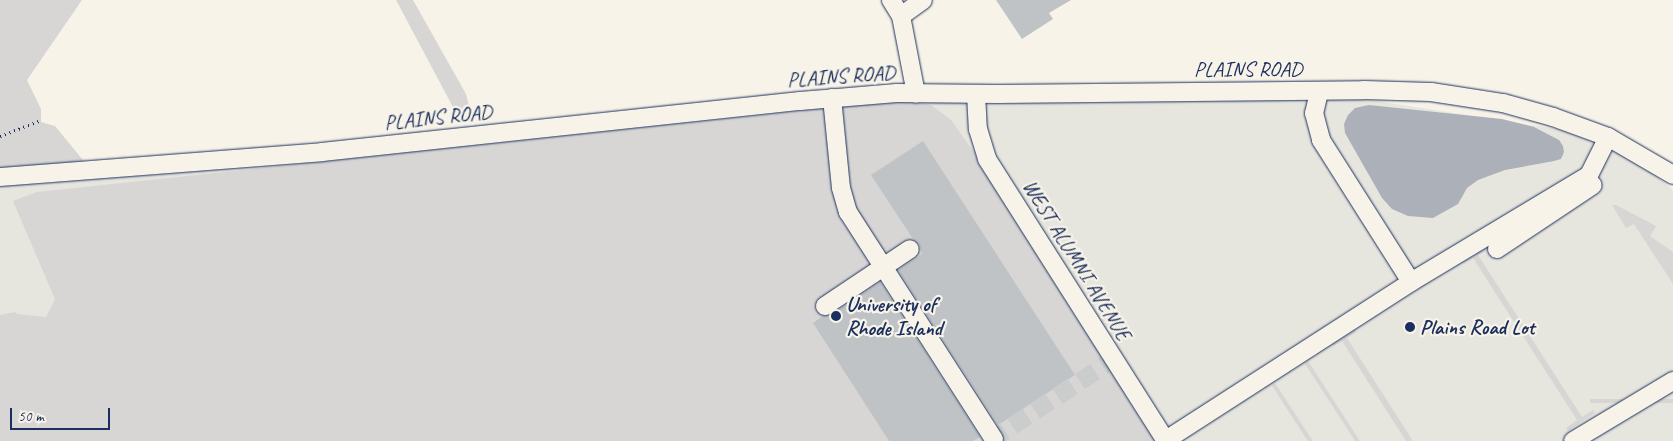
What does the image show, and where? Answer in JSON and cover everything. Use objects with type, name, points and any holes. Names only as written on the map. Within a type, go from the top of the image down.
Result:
[{"type":"street","points":[[891,0],[901,16],[916,94]]},
{"type":"street","points":[[901,16],[923,0]]},
{"type":"street","name":"PLAINS ROAD","points":[[0,177],[322,152],[832,98],[916,94],[1167,91],[1319,92],[1364,90],[1431,92],[1502,103],[1553,117],[1608,137],[1673,175]]},
{"type":"street","points":[[1319,92],[1314,113],[1321,140],[1411,282]]},
{"type":"street","name":"WEST ALUMNI AVENUE","points":[[976,94],[978,130],[987,159],[1166,441]]},
{"type":"street","points":[[832,98],[841,188],[848,212],[994,439]]},
{"type":"street","points":[[1166,441],[1411,282],[1588,175],[1608,137]]},
{"type":"street","points":[[1497,248],[1593,185]]},
{"type":"street","points":[[825,306],[910,249]]},
{"type":"street","points":[[1574,441],[1673,381]]},
{"type":"path","points":[[0,136],[41,120]]},
{"type":"shaded area","points":[[0,0],[82,0],[27,80],[41,109],[41,122],[55,126],[87,165],[0,176]]},
{"type":"shaded area","points":[[396,0],[413,0],[466,94],[471,114],[454,109]]},
{"type":"shaded area","name":"University of Rhode Island","points":[[1319,92],[1608,137],[1673,190],[1673,441],[0,441],[0,173],[800,101]]},
{"type":"shaded area","points":[[900,100],[931,105],[951,120],[1033,234],[1155,441],[0,441],[0,315],[16,312],[17,314],[46,317],[55,299],[13,201],[37,192]]},
{"type":"shaded area","points":[[1369,105],[1502,119],[1534,127],[1559,140],[1564,152],[1561,159],[1505,170],[1478,180],[1467,188],[1458,204],[1433,218],[1408,216],[1392,209],[1382,198],[1345,133],[1344,124],[1348,115],[1355,108]]},
{"type":"shaded area","points":[[1612,205],[1616,205],[1656,226],[1650,236],[1673,252],[1673,284],[1634,224],[1626,228]]},
{"type":"shaded area","points":[[1486,246],[1488,249],[1478,255],[1582,417],[1593,410],[1595,413],[1568,431],[1566,428],[1577,420],[1473,258],[1464,263],[1462,261]]},
{"type":"shaded area","points":[[1355,329],[1356,332],[1347,338],[1413,441],[1406,441],[1342,341],[1333,346],[1331,344]]},
{"type":"shaded area","points":[[1308,361],[1360,441],[1355,441],[1305,363]]},
{"type":"shaded area","points":[[1275,383],[1313,441],[1308,441],[1272,385]]},
{"type":"shaded area","points":[[1590,399],[1673,399],[1673,403],[1590,403]]},
{"type":"building","points":[[996,0],[1071,0],[1049,13],[1053,19],[1022,39]]},
{"type":"building","points":[[923,141],[1075,375],[998,425],[898,270],[922,254],[919,244],[913,239],[871,175]]},
{"type":"building","points":[[880,282],[980,437],[973,441],[889,441],[813,323],[823,316],[831,315]]},
{"type":"tunnel","points":[[990,441],[1114,359]]},
{"type":"place","name":"University of Rhode Island","points":[[836,316]]},
{"type":"place","name":"Plains Road Lot","points":[[1410,327]]}]
